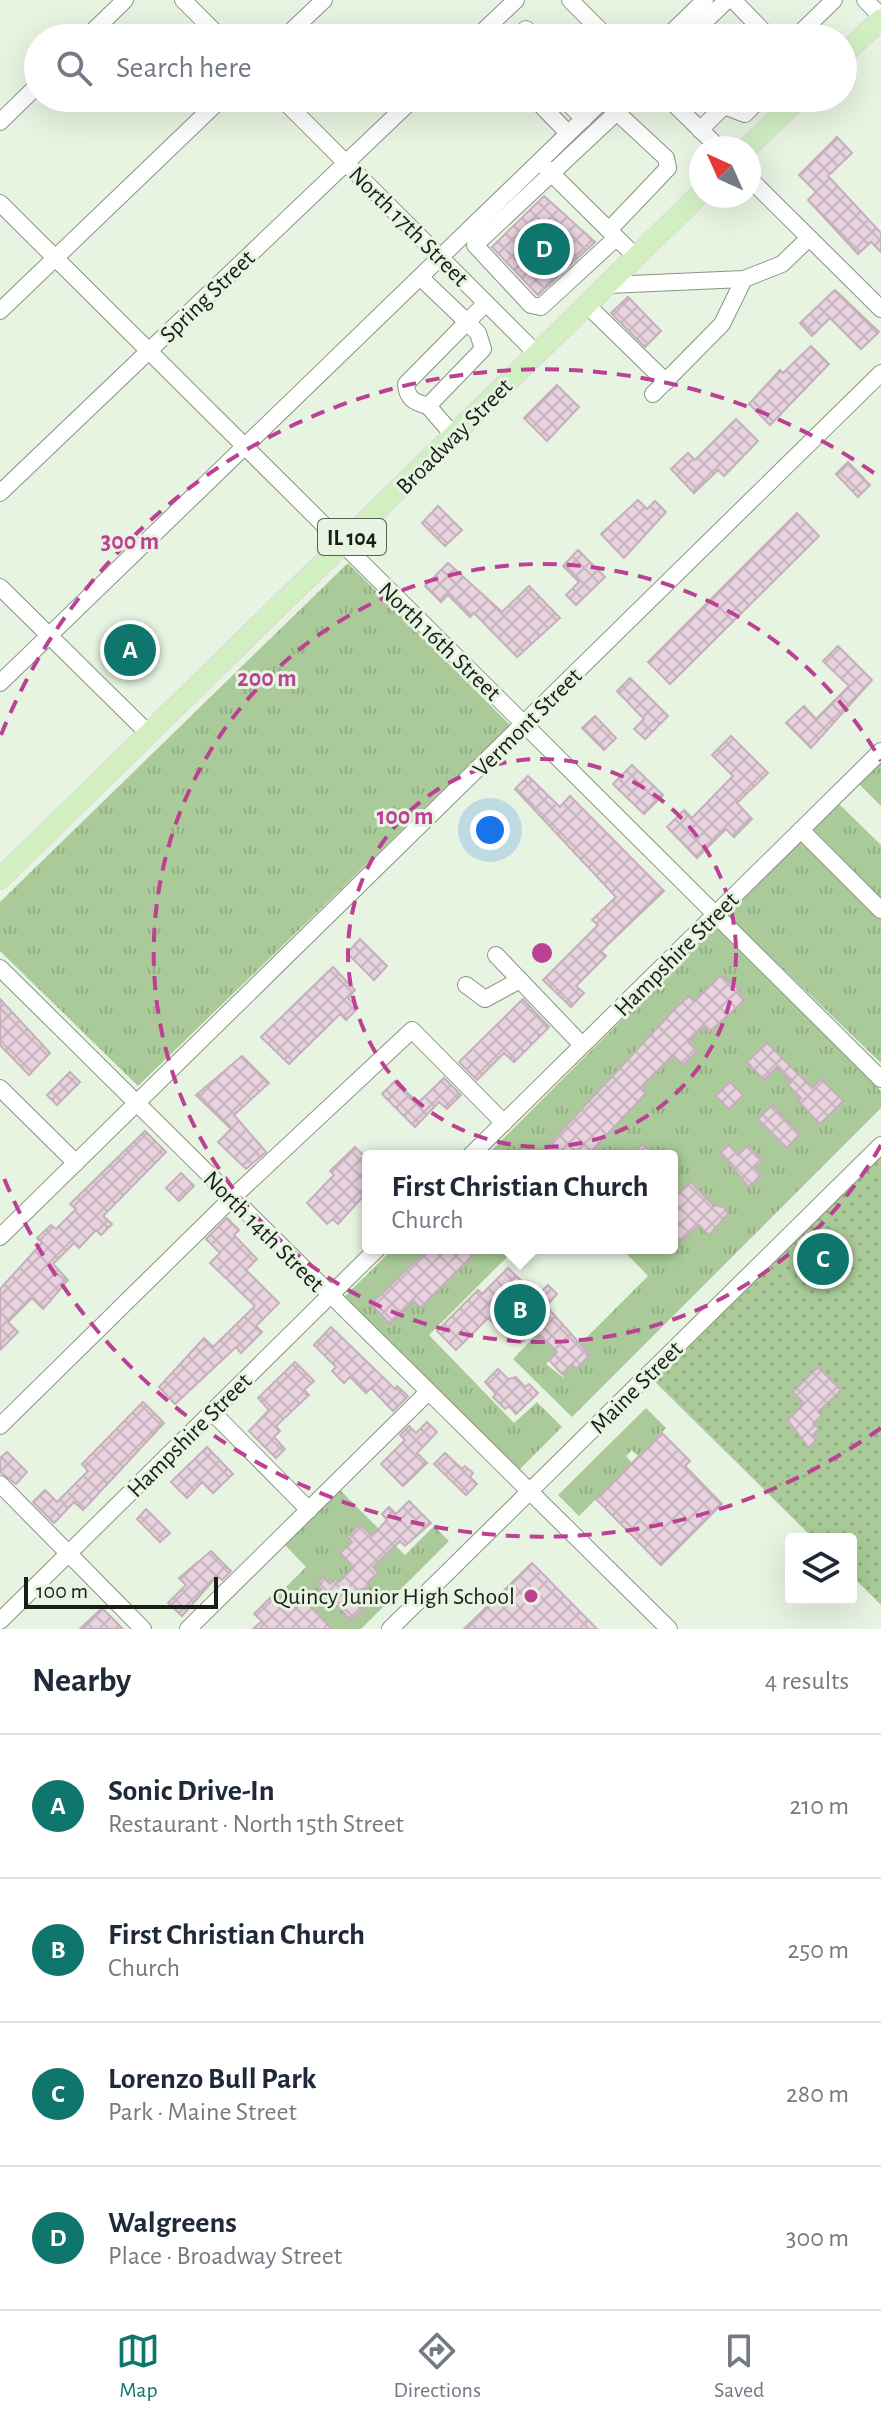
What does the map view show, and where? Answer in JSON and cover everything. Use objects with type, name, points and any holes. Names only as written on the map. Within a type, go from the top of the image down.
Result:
[{"type":"main road","points":[[857,41],[881,18]]},
{"type":"main road","points":[[759,136],[784,112]]},
{"type":"main road","name":"Broadway Street","points":[[0,879],[689,205]]},
{"type":"street","points":[[100,24],[125,0]]},
{"type":"street","points":[[183,0],[207,24]]},
{"type":"street","points":[[299,24],[324,0]]},
{"type":"street","points":[[491,24],[516,0]]},
{"type":"street","points":[[570,0],[594,24]]},
{"type":"street","points":[[680,24],[705,0]]},
{"type":"street","points":[[703,24],[730,0],[752,24]]},
{"type":"street","points":[[809,24],[834,0]]},
{"type":"street","points":[[865,0],[881,18]]},
{"type":"street","points":[[0,122],[24,99]]},
{"type":"street","points":[[0,311],[207,112]]},
{"type":"street","name":"North 17th Street","points":[[295,112],[537,354]]},
{"type":"street","name":"Spring Street","points":[[0,493],[400,112]]},
{"type":"street","points":[[548,112],[568,133]]},
{"type":"street","points":[[577,112],[584,119]]},
{"type":"street","points":[[546,168],[568,133],[591,112]]},
{"type":"street","points":[[0,683],[441,257],[470,240],[546,168],[617,112],[666,158],[668,168],[612,234],[541,307],[531,305],[470,240]]},
{"type":"street","points":[[683,112],[706,136]]},
{"type":"street","points":[[700,130],[715,112]]},
{"type":"street","points":[[546,168],[636,257]]},
{"type":"street","points":[[761,190],[881,309]]},
{"type":"street","name":"North 16th Street","points":[[0,203],[881,1079]]},
{"type":"street","points":[[608,285],[744,279],[782,264],[809,238]]},
{"type":"street","points":[[420,277],[478,333],[483,349],[428,406]]},
{"type":"street","points":[[653,394],[722,324],[744,279]]},
{"type":"street","points":[[454,436],[428,406],[414,402],[406,393],[406,384],[486,303]]},
{"type":"street","points":[[509,326],[531,305]]},
{"type":"street","points":[[587,305],[666,382]]},
{"type":"street","name":"Vermont Street","points":[[0,1237],[881,373]]},
{"type":"street","points":[[0,587],[149,734]]},
{"type":"street","name":"Hampshire Street","points":[[476,1150],[881,751]]},
{"type":"street","points":[[801,830],[881,910]]},
{"type":"street","points":[[496,955],[582,1045]]},
{"type":"street","name":"North 14th Street","points":[[0,968],[669,1629]]},
{"type":"street","points":[[466,985],[485,999],[520,980]]},
{"type":"street","points":[[0,1426],[232,1198],[412,1030],[504,1123]]},
{"type":"street","points":[[0,1088],[76,1163]]},
{"type":"street","name":"Maine Street","points":[[390,1629],[881,1145]]},
{"type":"street","name":"Hampshire Street","points":[[0,1621],[372,1254]]},
{"type":"street","points":[[188,1629],[428,1392]]},
{"type":"street","points":[[212,1412],[309,1510]]},
{"type":"street","points":[[0,1484],[143,1629]]},
{"type":"green space","points":[[348,563],[510,725],[138,1086],[0,951],[0,902]]},
{"type":"green space","points":[[881,760],[881,806],[858,783]]},
{"type":"green space","points":[[838,803],[881,845],[881,1063],[726,914]]},
{"type":"green space","points":[[715,926],[881,1091],[881,1108],[572,1417],[513,1359],[538,1333],[557,1352],[546,1364],[564,1378],[562,1374],[572,1364],[577,1368],[579,1345],[648,1276],[627,1254],[678,1254],[678,1150],[492,1150]]},
{"type":"green space","points":[[881,1143],[881,1605],[857,1581],[857,1533],[808,1533],[648,1375]]},
{"type":"green space","points":[[388,1254],[510,1254],[429,1335],[514,1423],[537,1402],[562,1427],[519,1470],[344,1297]]},
{"type":"green space","points":[[646,1408],[666,1428],[638,1456],[632,1450],[626,1456],[632,1463],[579,1516],[558,1495]]},
{"type":"green space","points":[[340,1490],[405,1555],[434,1526],[449,1541],[361,1629],[306,1629],[275,1598],[306,1567],[285,1545]]},
{"type":"building","points":[[837,137],[852,153],[828,176],[881,233],[881,252],[871,242],[858,254],[808,200],[816,192],[799,175]]},
{"type":"building","points":[[544,196],[595,242],[538,295],[492,247]]},
{"type":"building","points":[[835,290],[879,332],[861,349],[830,318],[812,336],[800,323]]},
{"type":"building","points":[[628,297],[661,331],[645,347],[611,313]]},
{"type":"building","points":[[811,346],[829,364],[770,425],[749,404],[780,370],[783,373]]},
{"type":"building","points":[[557,385],[579,407],[547,441],[524,418]]},
{"type":"building","points":[[736,419],[758,441],[724,476],[718,470],[694,493],[671,469],[688,453],[695,460]]},
{"type":"building","points":[[848,462],[870,485],[858,497],[836,474]]},
{"type":"building","points":[[638,500],[647,509],[655,501],[666,512],[624,558],[601,534]]},
{"type":"building","points":[[438,506],[462,530],[445,546],[422,523]]},
{"type":"building","points":[[797,513],[819,536],[670,684],[648,662]]},
{"type":"building","points":[[578,550],[605,577],[576,605],[566,595],[579,582],[563,566]]},
{"type":"building","points":[[448,563],[502,612],[529,586],[560,618],[517,657],[474,613],[470,617],[448,595],[441,602],[425,586]]},
{"type":"building","points":[[838,646],[872,680],[811,748],[786,723],[804,706],[816,719],[849,686],[823,661]]},
{"type":"building","points":[[630,678],[668,716],[645,739],[634,729],[644,719],[617,691]]},
{"type":"building","points":[[595,716],[616,738],[604,750],[582,728]]},
{"type":"building","points":[[731,736],[768,773],[737,803],[752,819],[734,837],[726,829],[697,858],[667,827],[684,810],[692,818],[733,776],[712,755]]},
{"type":"building","points":[[632,765],[663,795],[644,814],[613,784]]},
{"type":"building","points":[[528,776],[560,807],[570,796],[664,891],[601,951],[606,956],[576,986],[584,993],[571,1007],[543,980],[598,925],[592,920],[616,897],[515,789]]},
{"type":"building","points":[[360,939],[387,966],[374,980],[347,953]]},
{"type":"building","points":[[333,967],[355,990],[348,998],[358,1008],[346,1020],[340,1014],[289,1064],[261,1037]]},
{"type":"building","points":[[720,975],[740,990],[737,993],[745,1000],[709,1032],[704,1027],[688,1042],[697,1051],[683,1065],[673,1055],[641,1088],[646,1093],[593,1150],[544,1150],[674,1010],[689,996],[694,1001]]},
{"type":"building","points":[[0,999],[50,1053],[29,1075],[0,1045]]},
{"type":"building","points":[[523,999],[549,1027],[514,1062],[504,1053],[477,1080],[459,1062]]},
{"type":"building","points":[[767,1043],[812,1088],[821,1079],[843,1101],[820,1124],[798,1101],[801,1098],[777,1067],[764,1080],[747,1062]]},
{"type":"building","points":[[242,1056],[269,1083],[234,1115],[266,1152],[246,1169],[218,1142],[231,1129],[196,1095]]},
{"type":"building","points":[[70,1072],[80,1082],[57,1105],[47,1095]]},
{"type":"building","points":[[444,1078],[461,1095],[447,1109],[439,1102],[415,1127],[382,1094],[395,1081],[418,1103]]},
{"type":"building","points":[[730,1082],[743,1095],[729,1109],[716,1096]]},
{"type":"building","points":[[772,1105],[800,1134],[787,1148],[758,1119]]},
{"type":"building","points":[[145,1131],[166,1152],[103,1216],[112,1224],[101,1235],[96,1230],[79,1248],[74,1243],[53,1264],[68,1280],[43,1309],[32,1298],[8,1322],[18,1332],[0,1350],[0,1289],[42,1243],[37,1238],[51,1225],[56,1229],[76,1209],[70,1204]]},
{"type":"building","points":[[729,1145],[738,1155],[748,1145],[763,1161],[755,1168],[762,1175],[749,1187],[720,1153]]},
{"type":"building","points":[[355,1147],[362,1154],[362,1198],[338,1224],[333,1219],[327,1224],[307,1203],[334,1175],[330,1171]]},
{"type":"building","points":[[181,1173],[194,1186],[179,1201],[166,1188]]},
{"type":"building","points":[[691,1182],[713,1205],[724,1207],[728,1214],[709,1235],[699,1225],[678,1243],[678,1194]]},
{"type":"building","points":[[227,1218],[239,1230],[234,1235],[257,1259],[246,1270],[279,1303],[256,1326],[262,1332],[241,1353],[236,1347],[175,1404],[159,1387],[204,1338],[213,1347],[255,1306],[210,1263],[220,1253],[206,1239]]},
{"type":"building","points":[[423,1254],[474,1254],[421,1308],[414,1301],[390,1324],[371,1304]]},
{"type":"building","points":[[508,1268],[537,1296],[548,1285],[557,1294],[546,1306],[590,1355],[576,1369],[572,1364],[562,1374],[549,1360],[557,1352],[534,1329],[522,1342],[515,1335],[510,1340],[488,1318],[456,1350],[437,1331],[478,1290],[482,1294]]},
{"type":"building","points":[[331,1327],[395,1389],[397,1386],[408,1396],[393,1411],[371,1388],[366,1393],[350,1377],[344,1383],[332,1371],[336,1367],[314,1345]]},
{"type":"building","points":[[295,1362],[314,1381],[304,1390],[309,1395],[276,1426],[280,1431],[274,1437],[285,1449],[276,1458],[249,1431],[269,1410],[258,1398]]},
{"type":"building","points":[[818,1367],[841,1390],[818,1412],[822,1415],[813,1424],[819,1429],[812,1436],[817,1440],[809,1448],[787,1419],[804,1403],[793,1392]]},
{"type":"building","points":[[498,1369],[508,1379],[516,1377],[525,1387],[529,1384],[538,1393],[516,1414],[509,1406],[505,1409],[493,1397],[496,1394],[485,1382]]},
{"type":"building","points":[[143,1402],[164,1423],[83,1510],[74,1502],[54,1523],[33,1502],[45,1490],[57,1502],[88,1471],[82,1464]]},
{"type":"building","points":[[427,1422],[437,1432],[417,1453],[427,1463],[403,1486],[381,1464],[405,1440],[400,1435],[409,1426],[416,1433]]},
{"type":"building","points":[[662,1433],[690,1461],[685,1466],[722,1504],[661,1565],[596,1499]]},
{"type":"building","points":[[207,1447],[233,1474],[213,1493],[202,1482],[187,1498],[171,1482]]},
{"type":"building","points":[[7,1452],[27,1472],[16,1484],[0,1472],[0,1458]]},
{"type":"building","points":[[445,1453],[462,1469],[465,1466],[473,1473],[470,1477],[477,1484],[466,1495],[434,1464]]},
{"type":"building","points":[[409,1501],[431,1523],[405,1546],[400,1541],[373,1567],[378,1573],[368,1582],[369,1588],[348,1592],[364,1608],[351,1620],[316,1584],[323,1577],[330,1584],[335,1579],[339,1582],[354,1567],[340,1553],[352,1542],[347,1537],[360,1524],[372,1536],[387,1520],[382,1514],[389,1507],[396,1514]]},
{"type":"building","points":[[146,1509],[170,1533],[160,1542],[137,1519]]},
{"type":"building","points":[[211,1551],[231,1571],[222,1580],[217,1576],[182,1616],[168,1603],[186,1585],[179,1578]]},
{"type":"building","name":"Quincy Junior High School","points":[[532,1563],[597,1629],[464,1629]]},
{"type":"building","points":[[294,1590],[332,1629],[253,1629],[262,1621],[254,1614],[271,1597],[279,1605]]},
{"type":"building","points":[[102,1608],[123,1629],[80,1629]]},
{"type":"place","name":"Walgreens","points":[[544,249]]},
{"type":"place","name":"Sonic Drive-In","points":[[130,650]]},
{"type":"place","name":"Lorenzo Bull Park","points":[[823,1259]]},
{"type":"place","name":"First Christian Church","points":[[520,1310]]},
{"type":"place","name":"Quincy Junior High School","points":[[531,1596]]}]
